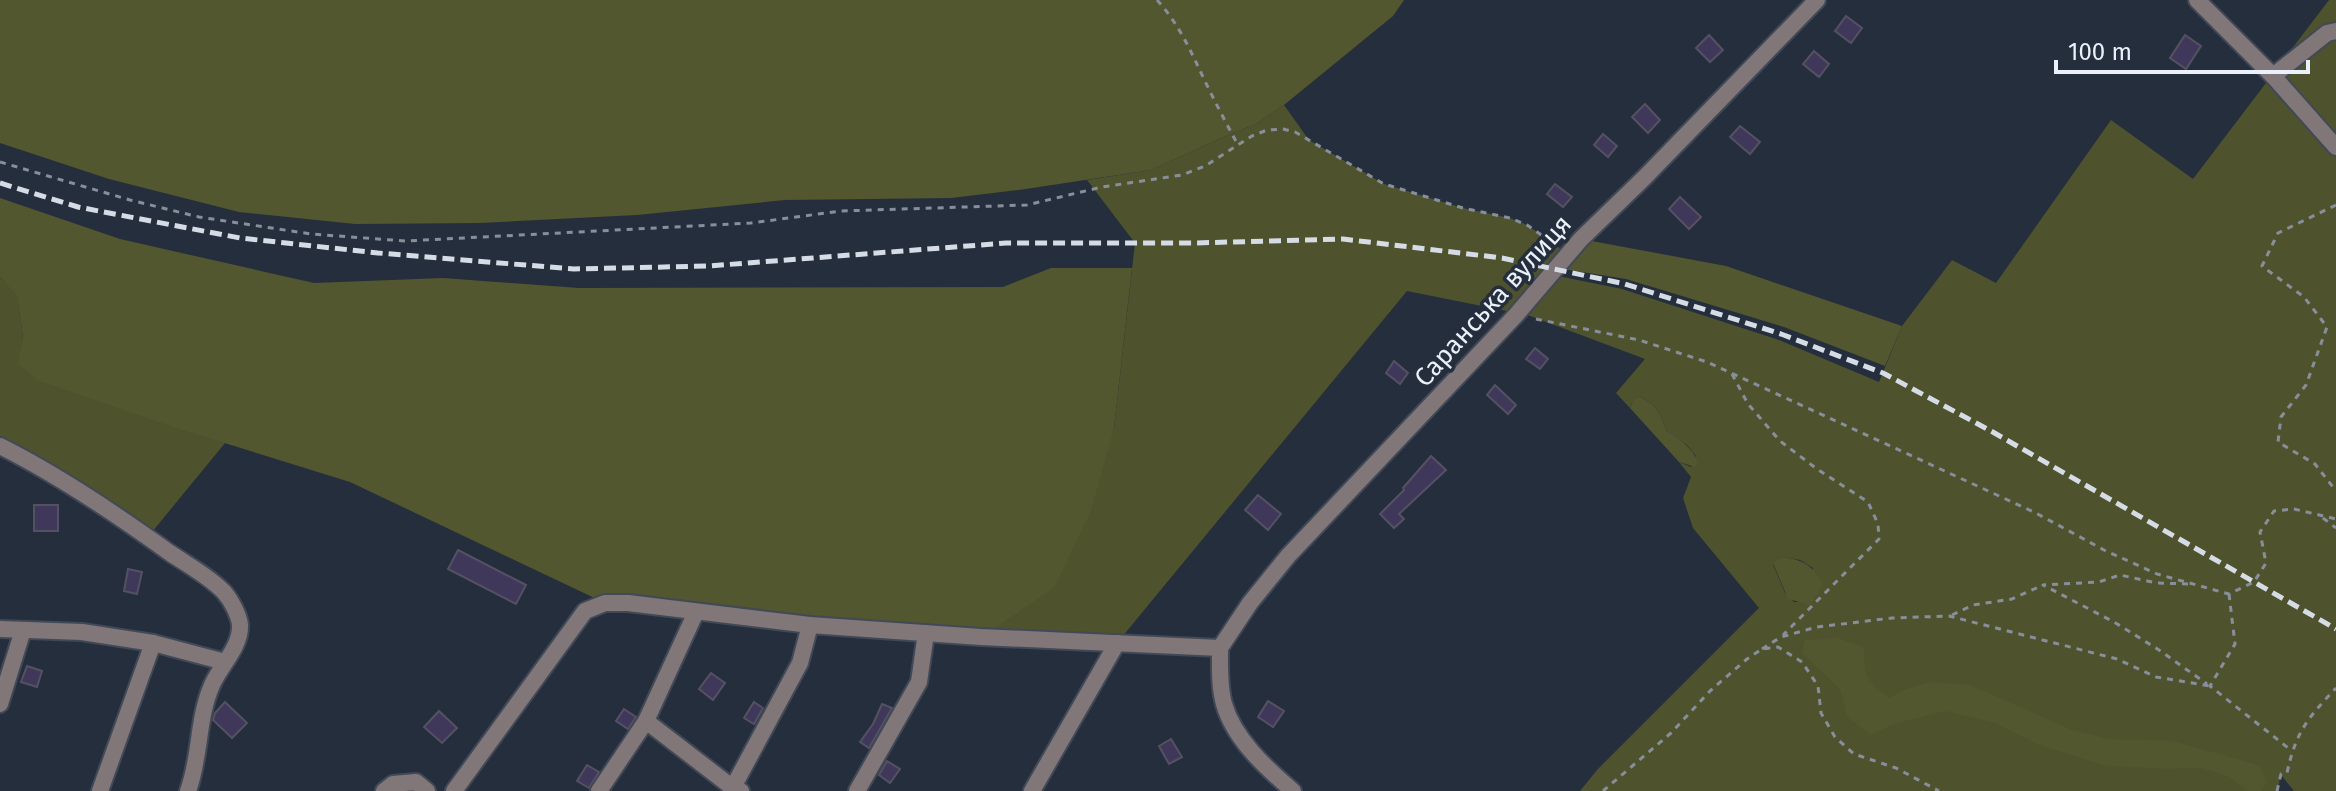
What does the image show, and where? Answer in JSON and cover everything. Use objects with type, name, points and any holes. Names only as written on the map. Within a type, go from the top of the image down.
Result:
[{"type":"street","name":"Саранська вулиця","points":[[1220,648],[1250,603],[1288,556],[1516,315],[1568,254],[1817,0]]},
{"type":"street","points":[[2197,0],[2273,76],[2336,147]]},
{"type":"street","points":[[2273,76],[2327,33],[2336,31]]},
{"type":"street","points":[[0,446],[102,505],[225,593],[234,608],[240,625],[234,649],[213,683],[202,712],[195,771],[188,791]]},
{"type":"street","points":[[454,791],[585,611],[605,603],[628,603],[810,625],[1220,648],[1223,701],[1232,726],[1252,751],[1293,791]]},
{"type":"street","points":[[599,791],[646,721],[696,612]]},
{"type":"street","points":[[646,721],[735,790],[800,663],[810,625]]},
{"type":"street","points":[[0,629],[82,632],[153,643],[225,662]]},
{"type":"street","points":[[0,704],[23,630]]},
{"type":"street","points":[[857,791],[919,682],[926,633]]},
{"type":"street","points":[[100,791],[153,643]]},
{"type":"street","points":[[1032,791],[1117,643]]},
{"type":"street","points":[[384,791],[393,784],[416,782],[427,791]]},
{"type":"path","points":[[1157,0],[1192,50],[1238,145]]},
{"type":"path","points":[[0,162],[199,217],[311,234],[405,241],[751,223],[841,211],[1027,205],[1102,187],[1182,175],[1205,166],[1252,136],[1267,130],[1283,129],[1295,132],[1384,184],[1463,208],[1510,218],[1542,234],[1568,254]]},
{"type":"path","points":[[2336,205],[2278,233],[2262,266],[2304,297],[2327,327],[2306,385],[2281,417],[2278,442],[2315,464],[2336,491]]},
{"type":"path","points":[[1516,315],[1639,340],[1707,362],[2034,512],[2104,550],[2157,574],[2229,594],[2254,582],[2266,563],[2260,532],[2274,511],[2294,509],[2336,519]]},
{"type":"path","points":[[1603,791],[1671,733],[1730,673],[1781,637],[1879,539],[1878,524],[1868,502],[1780,441],[1748,404],[1732,373]]},
{"type":"path","points":[[2320,515],[2336,528]]},
{"type":"path","points":[[1949,616],[1973,605],[2012,599],[2043,585],[2099,582],[2120,575],[2157,583],[2195,584]]},
{"type":"path","points":[[2043,585],[2114,622],[2159,650],[2292,751]]},
{"type":"path","points":[[2210,686],[2235,644],[2229,594]]},
{"type":"path","points":[[1781,637],[1817,627],[1862,621],[1949,616],[2117,659],[2156,677],[2210,686]]},
{"type":"path","points":[[1762,649],[1778,647],[1802,662],[1818,686],[1821,713],[1835,737],[1854,754],[1896,768],[1939,791]]},
{"type":"path","points":[[2277,791],[2281,774],[2287,773],[2292,751],[2306,721],[2336,688]]},
{"type":"green space","points":[[0,0],[1404,0],[1393,16],[1284,105],[1256,124],[1151,170],[951,198],[785,200],[637,215],[480,223],[355,224],[239,212],[109,179],[0,143]]},
{"type":"green space","points":[[2329,0],[2336,0],[2336,791],[2294,791],[2281,775],[2277,791],[1580,791],[1597,770],[1759,608],[1693,528],[1683,498],[1691,477],[1679,462],[1691,467],[1696,456],[1687,445],[1667,431],[1652,404],[1640,397],[1630,408],[1616,393],[1645,359],[1525,314],[1558,276],[1622,289],[1779,340],[1879,382],[1902,326],[1952,260],[1996,283],[2111,120],[2193,179]],"holes":[[[1783,557],[1800,560],[1813,568],[1800,602],[1794,602],[1785,593],[1773,564]]]},
{"type":"green space","points":[[1284,105],[1309,140],[1384,184],[1463,208],[1510,218],[1527,225],[1564,251],[1512,312],[1407,291],[1117,643],[981,637],[1114,428],[1135,243],[1087,180],[1151,170],[1256,124]]},
{"type":"green space","points":[[0,198],[120,239],[314,283],[443,278],[579,288],[1003,287],[1051,268],[1132,268],[1114,428],[1091,511],[1054,588],[981,637],[605,603],[350,482],[176,428],[37,380],[18,363],[23,337],[17,296],[0,277]]},
{"type":"green space","points":[[1581,239],[1726,266],[1902,326],[1885,366],[1784,327],[1626,279],[1557,268]]},
{"type":"green space","points":[[0,277],[17,295],[23,337],[19,363],[37,379],[225,443],[152,532],[0,440]]},
{"type":"green space","points":[[1640,397],[1655,407],[1667,431],[1692,452],[1698,461],[1695,467],[1679,462],[1630,408],[1634,399]]},
{"type":"green space","points":[[1783,557],[1806,564],[1822,582],[1810,605],[1788,599],[1773,563]]},
{"type":"green space","points":[[1837,638],[1864,647],[1868,677],[1889,698],[1931,682],[1970,685],[2072,730],[2108,739],[2172,741],[2255,764],[2261,767],[2267,782],[2261,791],[2249,791],[2228,776],[2202,768],[2107,766],[2037,744],[1996,723],[1945,711],[1894,724],[1870,735],[1847,716],[1840,689],[1802,653],[1805,640]]},
{"type":"building","points":[[1846,16],[1862,28],[1851,43],[1835,31]]},
{"type":"building","points":[[1709,35],[1723,50],[1710,62],[1696,48]]},
{"type":"building","points":[[2185,35],[2201,46],[2186,69],[2170,58]]},
{"type":"building","points":[[1814,51],[1829,64],[1819,77],[1803,64]]},
{"type":"building","points":[[1645,104],[1660,120],[1648,133],[1632,117]]},
{"type":"building","points":[[1740,126],[1760,142],[1750,154],[1730,137]]},
{"type":"building","points":[[1603,134],[1617,146],[1608,157],[1594,145]]},
{"type":"building","points":[[1555,184],[1572,197],[1563,207],[1547,194]]},
{"type":"building","points":[[1680,197],[1701,217],[1689,229],[1669,209]]},
{"type":"building","points":[[1535,348],[1548,359],[1540,369],[1526,359]]},
{"type":"building","points":[[1394,361],[1408,373],[1400,384],[1386,373]]},
{"type":"building","points":[[1495,385],[1516,405],[1508,414],[1487,395]]},
{"type":"building","points":[[1431,456],[1446,470],[1399,514],[1404,519],[1394,528],[1380,514]]},
{"type":"building","points":[[1258,495],[1281,514],[1268,530],[1245,510]]},
{"type":"building","points":[[34,505],[58,505],[58,531],[34,531]]},
{"type":"building","points":[[458,550],[526,585],[516,604],[448,569]]},
{"type":"building","points":[[128,569],[142,572],[137,594],[124,591]]},
{"type":"building","points":[[27,666],[42,671],[37,687],[21,682]]},
{"type":"building","points":[[711,673],[725,683],[713,700],[699,689]]},
{"type":"building","points":[[1268,701],[1284,711],[1273,727],[1258,717]]},
{"type":"building","points":[[225,702],[247,723],[232,738],[213,720]]},
{"type":"building","points":[[754,702],[763,708],[754,724],[744,718]]},
{"type":"building","points":[[882,704],[892,708],[869,748],[860,742]]},
{"type":"building","points":[[624,709],[636,717],[628,729],[616,721]]},
{"type":"building","points":[[439,711],[457,728],[442,743],[424,727]]},
{"type":"building","points":[[1171,739],[1182,757],[1169,764],[1159,746]]},
{"type":"building","points":[[887,761],[900,769],[890,783],[879,775]]},
{"type":"building","points":[[587,765],[599,772],[589,788],[577,781]]},
{"type":"railway","points":[[0,183],[78,207],[240,238],[574,269],[709,266],[1006,243],[1343,239],[1502,258],[1625,284],[1781,334],[1883,373],[1991,431],[2336,629]]}]
